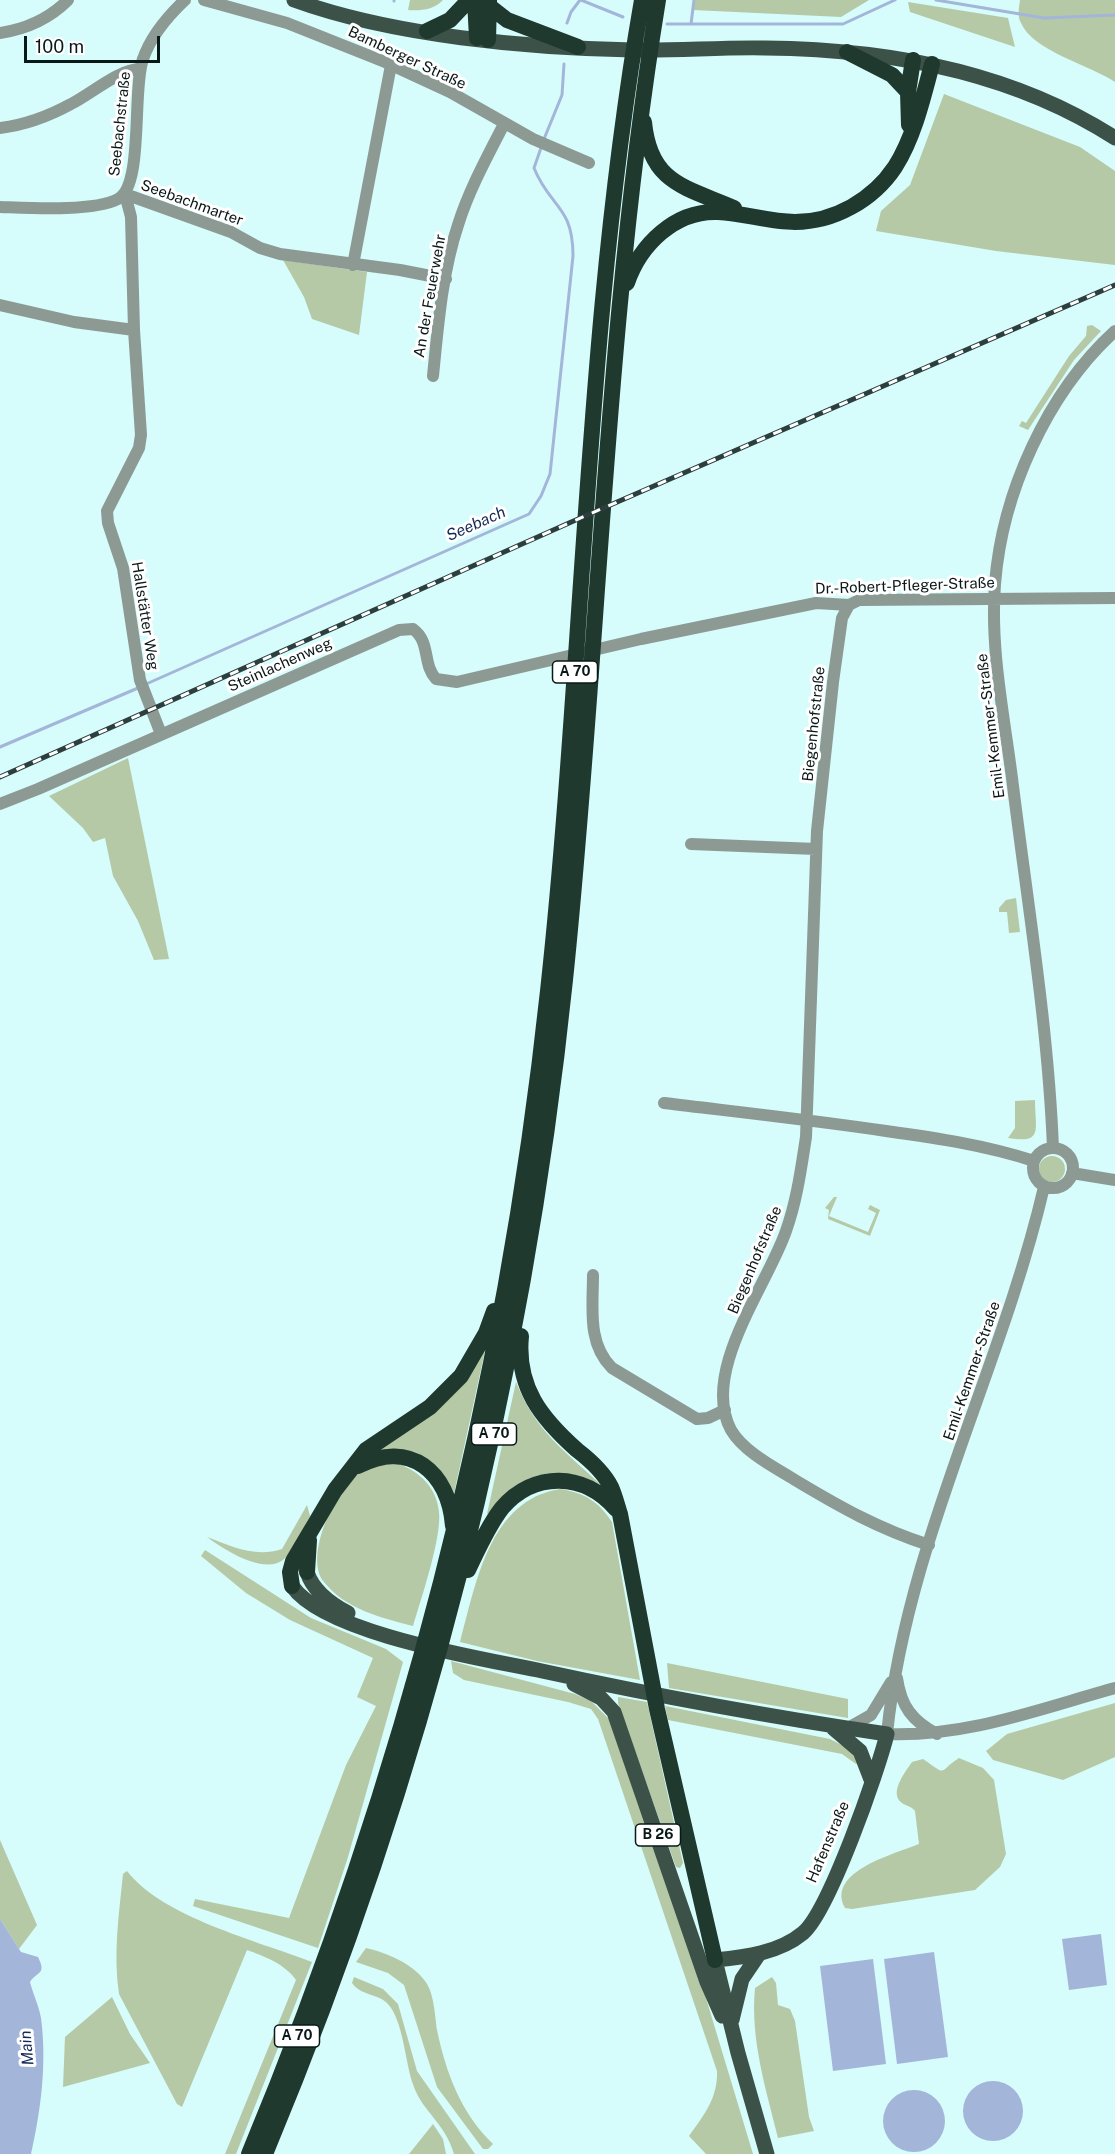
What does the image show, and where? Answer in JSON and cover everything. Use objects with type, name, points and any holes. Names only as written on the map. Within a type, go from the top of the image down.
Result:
[{"type":"highway","points":[[427,31],[450,20],[469,0]]},
{"type":"highway","points":[[632,0],[634,50]]},
{"type":"highway","name":"A 70","points":[[265,2154],[338,1969],[379,1856],[455,1595],[494,1435],[517,1273],[549,987],[600,332],[642,0]]},
{"type":"highway","name":"A 70","points":[[249,2154],[341,1918],[405,1717],[454,1539],[545,1144],[565,984],[588,742],[631,182],[658,0]]},
{"type":"highway","points":[[482,39],[484,2]]},
{"type":"highway","points":[[484,2],[507,20],[578,47]]},
{"type":"highway","points":[[847,52],[891,75],[908,92]]},
{"type":"highway","points":[[909,135],[908,92],[913,60]]},
{"type":"highway","points":[[621,301],[629,276],[643,250],[671,225],[704,212],[748,215],[795,222],[838,214],[861,200],[882,183],[894,168],[909,135],[932,64]]},
{"type":"highway","points":[[642,100],[650,153],[671,181],[748,215]]},
{"type":"highway","points":[[292,1586],[290,1572],[293,1561],[335,1490],[366,1450],[430,1407],[461,1376],[517,1273]]},
{"type":"highway","points":[[517,1273],[525,1386],[545,1420],[601,1472],[611,1487],[620,1514],[657,1709],[715,1960]]},
{"type":"highway","points":[[350,1470],[375,1458],[389,1455],[405,1458],[426,1467],[440,1483],[447,1497],[454,1539]]},
{"type":"highway","points":[[455,1595],[492,1523],[503,1508],[531,1485],[552,1480],[575,1481],[599,1492],[620,1514]]},
{"type":"highway","points":[[307,1572],[306,1556],[311,1533]]},
{"type":"main road","points":[[294,0],[350,17],[398,27],[482,39],[611,49],[763,48],[847,52],[913,60],[960,71],[1032,96],[1072,114],[1115,138]]},
{"type":"main road","name":"B 26","points":[[307,1572],[310,1581],[337,1607],[397,1635]]},
{"type":"main road","name":"B 26","points":[[292,1586],[309,1604],[397,1635],[467,1655],[680,1700],[887,1734]]},
{"type":"main road","name":"B 26","points":[[538,1671],[601,1698],[614,1712],[707,1982],[733,2032]]},
{"type":"main road","points":[[828,1725],[860,1751],[872,1782]]},
{"type":"main road","name":"Hafenstraße","points":[[715,1960],[759,1954],[779,1947],[804,1932],[815,1917],[858,1821],[887,1734]]},
{"type":"main road","points":[[733,2032],[742,1979],[759,1954]]},
{"type":"main road","name":"B 26","points":[[715,1960],[767,2154]]},
{"type":"street","points":[[0,33],[22,29],[42,20],[69,0]]},
{"type":"street","name":"Seebachstraße","points":[[134,330],[131,217],[125,194],[133,167],[140,69],[154,38],[168,17],[185,0]]},
{"type":"street","name":"Bamberger Straße","points":[[204,0],[287,23],[391,64],[450,92],[542,144],[590,163]]},
{"type":"street","points":[[353,266],[391,64]]},
{"type":"street","points":[[0,128],[43,117],[100,88],[122,73],[140,69]]},
{"type":"street","name":"An der Feuerwehr","points":[[433,376],[446,279],[457,226],[472,188],[504,124]]},
{"type":"street","name":"Seebachstraße","points":[[0,207],[93,205],[118,199],[125,194]]},
{"type":"street","name":"Seebachmarter","points":[[125,194],[231,232],[272,252],[353,266],[400,270],[446,279]]},
{"type":"street","points":[[0,305],[74,322],[134,330]]},
{"type":"street","name":"Hallstätter Weg","points":[[134,330],[141,423],[140,442],[107,511],[110,533],[123,568],[142,686],[161,734]]},
{"type":"street","name":"Emil-Kemmer-Straße","points":[[1053,1148],[1050,1088],[1040,998],[998,671],[994,598],[1007,520],[1029,455],[1066,389],[1094,353],[1115,331]]},
{"type":"street","name":"Dr.-Robert-Pfleger-Straße","points":[[413,629],[424,640],[432,675],[442,681],[457,682],[548,660],[816,603],[849,604],[859,600],[1115,598]]},
{"type":"street","name":"Biegenhofstraße","points":[[849,604],[842,618],[833,681],[816,849],[806,1119],[801,1176],[780,1248],[729,1358],[722,1388],[724,1410],[731,1430],[777,1469],[869,1523],[929,1545]]},
{"type":"street","name":"Steinlachenweg","points":[[0,804],[391,633],[413,629]]},
{"type":"street","points":[[691,844],[816,849]]},
{"type":"street","points":[[664,1102],[806,1119],[973,1145],[1034,1161]]},
{"type":"street","points":[[1053,1148],[1067,1154],[1072,1165],[1072,1173],[1063,1186],[1053,1189],[1044,1187],[1034,1176],[1034,1161],[1042,1151],[1053,1148]]},
{"type":"street","points":[[1072,1173],[1115,1180]]},
{"type":"street","name":"Emil-Kemmer-Straße","points":[[894,1672],[929,1545],[1025,1262],[1044,1187]]},
{"type":"street","points":[[593,1275],[594,1341],[604,1360],[612,1368],[697,1419],[708,1418],[724,1410]]},
{"type":"street","points":[[848,1728],[871,1715],[894,1672]]},
{"type":"street","points":[[894,1672],[887,1734],[938,1734],[964,1730],[1115,1689]]},
{"type":"street","points":[[894,1672],[903,1705],[913,1719],[938,1734]]},
{"type":"green space","points":[[410,0],[443,0],[431,8],[408,10]]},
{"type":"green space","points":[[695,0],[869,0],[841,17],[693,10]]},
{"type":"green space","points":[[1020,0],[1115,0],[1115,82],[1037,42],[1027,33],[1020,20]]},
{"type":"green space","points":[[908,2],[1008,18],[1015,47],[910,12]]},
{"type":"green space","points":[[944,94],[1080,147],[1115,171],[1115,265],[996,251],[876,231],[881,211],[910,185]]},
{"type":"green space","points":[[283,260],[367,272],[359,335],[312,319],[304,297]]},
{"type":"green space","points":[[1092,325],[1101,331],[1074,360],[1028,430],[1019,426],[1022,421],[1026,423],[1069,356],[1086,336],[1087,326]]},
{"type":"green space","points":[[128,758],[169,959],[154,960],[138,921],[113,876],[105,838],[93,842],[83,828],[49,796]]},
{"type":"green space","points":[[1016,898],[1020,932],[1009,933],[1007,912],[999,912],[999,908],[1006,900]]},
{"type":"green space","points":[[1035,1100],[1035,1133],[1027,1139],[1008,1138],[1015,1128],[1015,1101]]},
{"type":"green space","points":[[1052,1156],[1061,1160],[1065,1169],[1061,1178],[1052,1182],[1043,1178],[1039,1169],[1043,1160]]},
{"type":"green space","points":[[834,1197],[837,1197],[829,1216],[868,1232],[876,1213],[868,1209],[870,1205],[880,1210],[870,1236],[828,1219],[829,1210],[825,1208]]},
{"type":"green space","points":[[486,1346],[453,1498],[442,1478],[372,1454]]},
{"type":"green space","points":[[516,1382],[532,1414],[542,1427],[601,1485],[589,1479],[564,1473],[539,1475],[516,1486],[493,1511],[487,1514]]},
{"type":"green space","points":[[399,1464],[420,1476],[431,1488],[438,1503],[439,1512],[434,1552],[413,1626],[377,1616],[353,1606],[324,1582],[318,1570],[321,1537],[335,1502],[345,1487],[356,1475],[367,1468]]},
{"type":"green space","points":[[560,1489],[590,1499],[612,1522],[640,1680],[537,1661],[460,1642],[480,1571],[501,1527],[517,1509],[536,1496]]},
{"type":"green space","points":[[307,1505],[310,1516],[298,1540],[287,1556],[275,1564],[243,1559],[207,1537],[253,1552],[282,1549]]},
{"type":"green space","points":[[205,1550],[311,1618],[386,1649],[403,1662],[348,1857],[318,1948],[193,1906],[195,1899],[289,1918],[346,1765],[376,1706],[357,1697],[373,1658],[290,1620],[246,1593],[201,1556]]},
{"type":"green space","points":[[451,1661],[575,1694],[591,1701],[610,1720],[693,1955],[753,2154],[706,2154],[689,2136],[713,2098],[717,2071],[598,1719],[591,1709],[568,1702],[464,1680],[453,1673]]},
{"type":"green space","points":[[667,1663],[848,1699],[848,1718],[669,1688]]},
{"type":"green space","points":[[618,1697],[647,1702],[683,1863],[680,1868],[676,1867],[618,1703]]},
{"type":"green space","points":[[1115,1703],[1115,1757],[1063,1780],[993,1760],[986,1751],[1007,1734]]},
{"type":"green space","points":[[665,1706],[830,1739],[853,1751],[860,1762],[856,1764],[842,1754],[668,1720]]},
{"type":"green space","points":[[959,1758],[983,1768],[994,1780],[1006,1854],[1000,1867],[975,1890],[852,1909],[845,1908],[842,1895],[845,1884],[854,1874],[881,1858],[919,1844],[915,1811],[902,1803],[897,1794],[897,1788],[912,1762],[923,1759],[942,1771]]},
{"type":"green space","points":[[0,1840],[37,1925],[19,1949],[0,1919]]},
{"type":"green space","points":[[127,1871],[163,1902],[187,1914],[212,1926],[312,1962],[236,2154],[225,2154],[296,1980],[280,1965],[247,1950],[182,2107],[177,2104],[119,1994],[117,1934],[123,1874]]},
{"type":"green space","points":[[366,1948],[406,1964],[420,1975],[428,1986],[450,2077],[472,2119],[493,2144],[488,2149],[483,2149],[437,2087],[404,1985],[388,1973],[356,1962]]},
{"type":"green space","points":[[354,1977],[383,1989],[398,2004],[417,2071],[475,2154],[454,2154],[445,2134],[423,2104],[414,2087],[401,2031],[393,2011],[383,2000],[355,1987],[352,1983]]},
{"type":"green space","points":[[772,1977],[776,1983],[778,2005],[790,2009],[795,2021],[809,2117],[814,2131],[778,2138],[760,2064],[754,2007],[755,1988]]},
{"type":"green space","points":[[112,1997],[130,2034],[150,2063],[63,2087],[65,2037]]},
{"type":"green space","points":[[433,2124],[443,2139],[446,2154],[409,2154]]},
{"type":"water","name":"Main","points":[[0,1919],[21,1952],[38,1957],[42,1967],[30,1982],[39,2009],[43,2035],[40,2103],[31,2154],[0,2154]]},
{"type":"water","points":[[1101,1934],[1107,1985],[1069,1990],[1062,1939]]},
{"type":"water","points":[[934,1952],[948,2057],[897,2064],[884,1959]]},
{"type":"water","points":[[873,1959],[886,2064],[833,2071],[820,1966]]},
{"type":"water","points":[[987,2081],[999,2081],[1015,2089],[1021,2099],[1023,2111],[1021,2123],[1015,2133],[999,2141],[987,2141],[971,2133],[963,2117],[963,2105],[971,2089]]},
{"type":"water","points":[[908,2090],[920,2090],[936,2099],[943,2109],[945,2121],[943,2133],[936,2143],[920,2152],[908,2152],[897,2147],[888,2138],[883,2127],[883,2115],[888,2104],[897,2095]]},
{"type":"waterway","name":"Seebach","points":[[567,23],[571,12],[580,0]]},
{"type":"waterway","name":"Seebach","points":[[581,0],[623,17]]},
{"type":"waterway","points":[[691,24],[694,0]]},
{"type":"waterway","name":"Seebach","points":[[667,24],[843,24],[895,0]]},
{"type":"waterway","name":"Seebach","points":[[936,0],[1044,18],[1115,15]]},
{"type":"waterway","name":"Seebach","points":[[544,139],[562,95],[564,64]]},
{"type":"waterway","name":"Seebach","points":[[144,685],[529,514],[541,496],[550,474],[573,256],[572,239],[565,216],[540,181],[534,168],[542,145]]},
{"type":"waterway","name":"Seebach","points":[[0,747],[138,688]]},
{"type":"railway","points":[[0,777],[569,523],[1115,285]]}]
